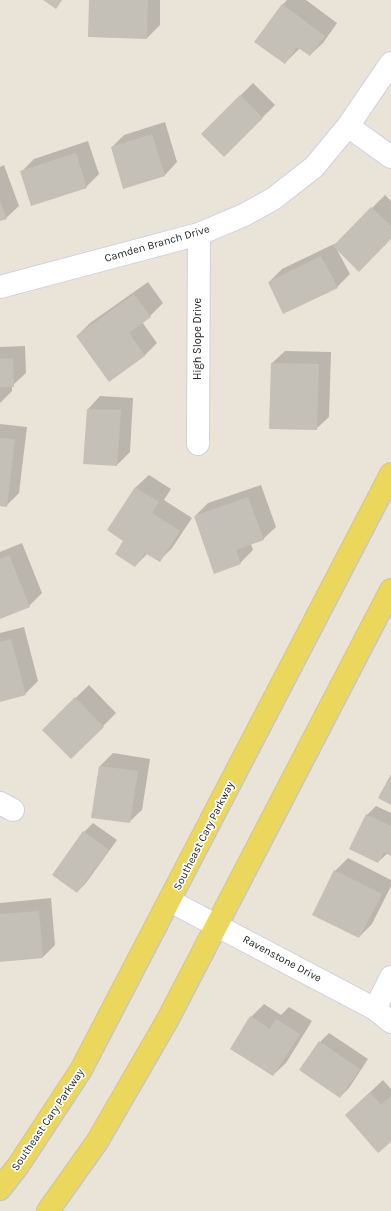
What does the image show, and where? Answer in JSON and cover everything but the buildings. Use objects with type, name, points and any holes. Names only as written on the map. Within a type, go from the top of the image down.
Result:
[{"type":"main road","name":"Southeast Cary Parkway","points":[[0,1189],[18,1166],[81,1070],[391,474]]},
{"type":"main road","points":[[48,1211],[97,1142],[167,1021],[391,590]]},
{"type":"street","name":"Camden Branch Drive","points":[[0,287],[199,234],[244,215],[273,199],[314,167],[348,126],[391,63]]},
{"type":"street","points":[[348,126],[391,156]]},
{"type":"street","name":"High Slope Drive","points":[[198,444],[199,234]]},
{"type":"street","name":"Ravenstone Drive","points":[[170,901],[383,1015]]},
{"type":"street","points":[[383,1015],[391,977]]}]
